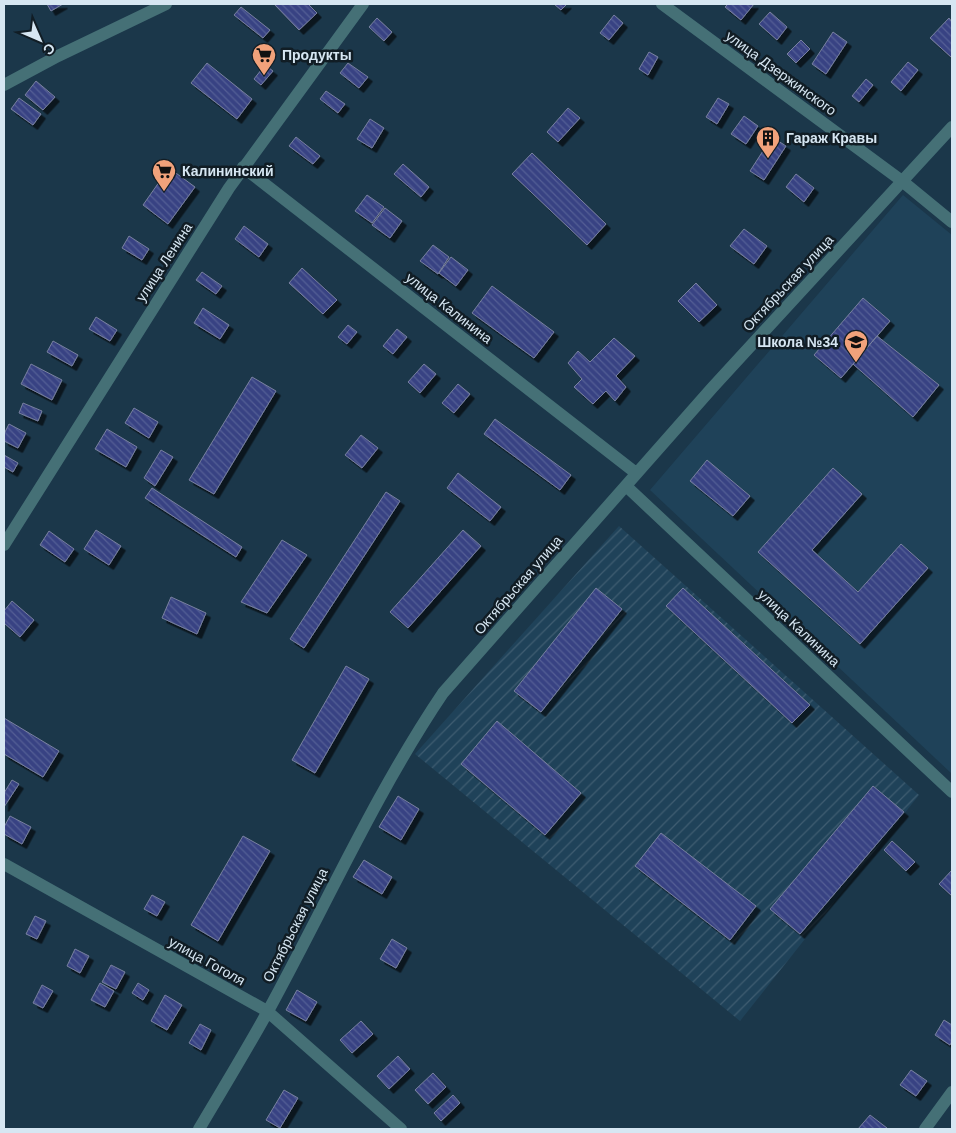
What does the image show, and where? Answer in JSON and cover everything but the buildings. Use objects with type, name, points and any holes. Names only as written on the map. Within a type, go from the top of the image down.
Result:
[{"type":"street","points":[[4,85],[58,56],[166,4]]},
{"type":"street","name":"улица Ленина","points":[[4,545],[127,347],[243,167],[363,4]]},
{"type":"street","name":"улица Дзержинского","points":[[662,4],[902,181],[952,222]]},
{"type":"street","name":"Октябрьская улица","points":[[199,1129],[268,1012],[356,839],[419,728],[443,693],[636,473],[952,128]]},
{"type":"street","name":"улица Калинина","points":[[243,167],[636,473]]},
{"type":"street","name":"улица Калинина","points":[[626,486],[952,792]]},
{"type":"street","name":"улица Гоголя","points":[[4,864],[268,1012],[401,1129]]},
{"type":"street","points":[[925,1129],[952,1092]]},
{"type":"shaded area","name":"Школа №34","points":[[903,195],[952,235],[952,774],[650,490]]},
{"type":"shaded area","points":[[619,526],[919,795],[740,1021],[415,754]]},
{"type":"place","name":"Продукты","points":[[264,76]]},
{"type":"place","name":"Гараж Кравы","points":[[768,159]]},
{"type":"place","name":"Калининский","points":[[164,192]]},
{"type":"place","name":"Школа №34","points":[[856,363]]}]
